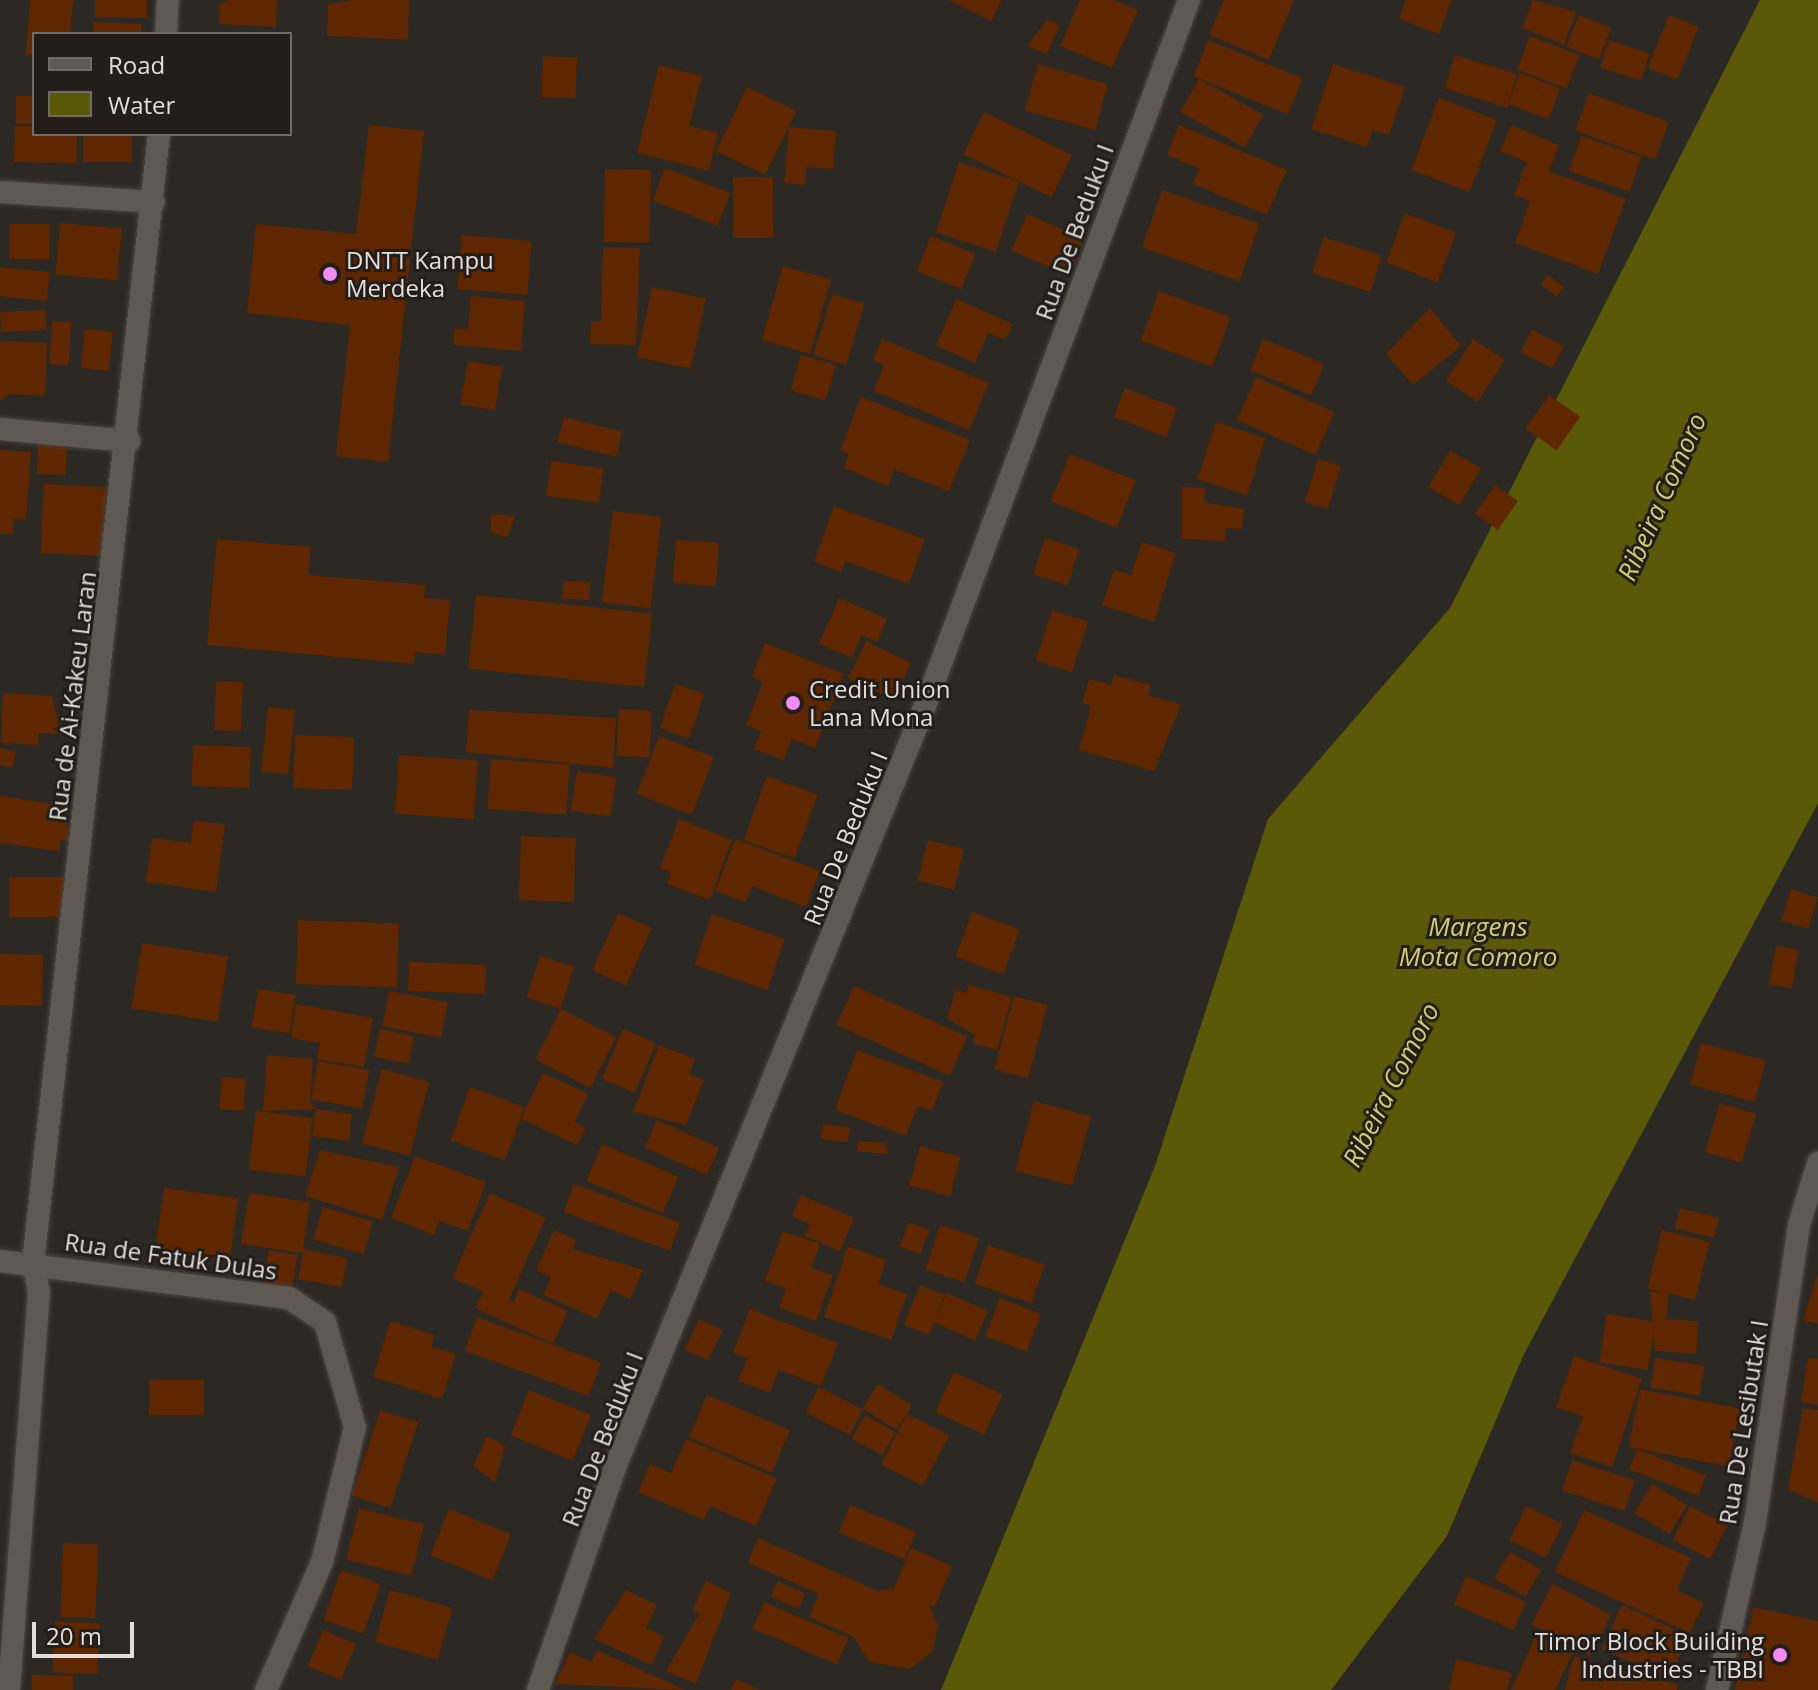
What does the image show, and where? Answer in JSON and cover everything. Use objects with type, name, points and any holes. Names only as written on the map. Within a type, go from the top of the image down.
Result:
[{"type":"street","points":[[166,32],[168,0]]},
{"type":"street","name":"Rua De Beduku I","points":[[538,1690],[616,1465],[928,698],[1189,0]]},
{"type":"street","name":"Rua de Ai-Kakeu Laran","points":[[9,1690],[39,1293],[33,1263],[129,441],[159,136]]},
{"type":"street","points":[[0,192],[154,202]]},
{"type":"street","points":[[0,429],[129,441]]},
{"type":"street","name":"Rua De Lesibutak I","points":[[1717,1690],[1755,1523],[1799,1225],[1818,1163]]},
{"type":"street","name":"Rua de Fatuk Dulas","points":[[0,1261],[289,1298],[325,1322],[355,1427],[322,1562],[266,1690]]},
{"type":"water","name":"Margens Mota Comoro","points":[[1760,0],[1818,0],[1818,803],[1523,1356],[1447,1536],[1331,1690],[941,1690],[1155,1166],[1268,819],[1450,608]]},
{"type":"building","points":[[30,0],[73,0],[70,32],[32,32],[32,55],[26,55]]},
{"type":"building","points":[[95,0],[147,0],[147,18],[95,18]]},
{"type":"building","points":[[230,0],[277,0],[276,27],[219,24],[220,3]]},
{"type":"building","points":[[353,0],[409,0],[408,40],[327,36],[328,4]]},
{"type":"building","points":[[949,0],[1002,0],[991,21]]},
{"type":"building","points":[[1080,0],[1115,0],[1138,10],[1112,68],[1060,46]]},
{"type":"building","points":[[1224,0],[1294,0],[1269,60],[1209,35]]},
{"type":"building","points":[[1406,0],[1452,0],[1439,34],[1399,19]]},
{"type":"building","points":[[1533,0],[1576,12],[1564,45],[1522,28]]},
{"type":"building","points":[[1579,15],[1611,28],[1599,60],[1566,47]]},
{"type":"building","points":[[1669,15],[1699,27],[1677,80],[1648,68]]},
{"type":"building","points":[[1047,20],[1060,25],[1047,54],[1027,46]]},
{"type":"building","points":[[93,22],[141,24],[141,32],[93,32]]},
{"type":"building","points":[[1530,36],[1579,55],[1567,89],[1517,70]]},
{"type":"building","points":[[1208,40],[1303,78],[1288,114],[1193,76]]},
{"type":"building","points":[[1609,40],[1650,53],[1641,81],[1600,68]]},
{"type":"building","points":[[1455,55],[1517,74],[1507,107],[1445,88]]},
{"type":"building","points":[[543,56],[577,57],[576,98],[542,97]]},
{"type":"building","points":[[1038,64],[1108,84],[1095,130],[1025,110]]},
{"type":"building","points":[[1333,64],[1405,87],[1389,135],[1372,130],[1367,147],[1311,129]]},
{"type":"building","points":[[659,65],[702,76],[689,126],[718,133],[709,171],[637,153]]},
{"type":"building","points":[[1520,73],[1560,88],[1548,119],[1508,104]]},
{"type":"building","points":[[1199,79],[1263,114],[1244,148],[1181,112]]},
{"type":"building","points":[[747,87],[796,111],[765,175],[716,151]]},
{"type":"building","points":[[1589,93],[1669,122],[1655,160],[1575,131]]},
{"type":"building","points":[[16,96],[32,96],[32,124],[16,124]]},
{"type":"building","points":[[1439,98],[1497,120],[1469,192],[1411,170]]},
{"type":"building","points":[[984,112],[1072,155],[1051,197],[963,154]]},
{"type":"building","name":"DNTT Kampu Merdeka","points":[[369,125],[424,131],[388,462],[336,456],[350,325],[247,313],[256,224],[356,234]]},
{"type":"building","points":[[1179,125],[1287,170],[1267,215],[1193,184],[1200,169],[1167,155]]},
{"type":"building","points":[[1511,125],[1559,145],[1549,171],[1626,199],[1598,274],[1515,243],[1530,201],[1514,195],[1527,162],[1500,151]]},
{"type":"building","points":[[15,126],[32,126],[32,136],[77,136],[77,163],[14,162]]},
{"type":"building","points":[[789,127],[836,131],[833,169],[806,167],[805,185],[784,183]]},
{"type":"building","points":[[83,136],[132,136],[132,162],[83,162]]},
{"type":"building","points":[[1581,136],[1642,157],[1629,192],[1569,171]]},
{"type":"building","points":[[959,162],[1019,181],[996,252],[936,232]]},
{"type":"building","points":[[665,168],[730,193],[718,226],[652,201]]},
{"type":"building","points":[[605,169],[651,170],[650,243],[604,242]]},
{"type":"building","points":[[733,177],[773,177],[773,238],[733,238]]},
{"type":"building","points":[[1162,190],[1259,224],[1240,281],[1142,248]]},
{"type":"building","points":[[1405,213],[1456,233],[1437,282],[1386,262]]},
{"type":"building","points":[[1027,214],[1084,238],[1068,275],[1011,251]]},
{"type":"building","points":[[60,223],[122,228],[117,280],[55,275]]},
{"type":"building","points":[[9,224],[49,224],[49,259],[9,259]]},
{"type":"building","points":[[462,235],[532,241],[527,295],[457,289]]},
{"type":"building","points":[[931,236],[976,254],[961,289],[917,271]]},
{"type":"building","points":[[1324,237],[1382,256],[1370,292],[1312,273]]},
{"type":"building","points":[[603,247],[640,248],[636,345],[590,344],[591,321],[601,321]]},
{"type":"building","points":[[783,266],[831,280],[810,354],[762,340]]},
{"type":"building","points":[[0,267],[50,272],[47,301],[0,296]]},
{"type":"building","points":[[1548,275],[1564,287],[1557,297],[1541,285]]},
{"type":"building","points":[[652,287],[706,298],[691,369],[637,357]]},
{"type":"building","points":[[1159,291],[1230,317],[1212,367],[1141,341]]},
{"type":"building","points":[[832,294],[865,304],[846,365],[813,355]]},
{"type":"building","points":[[471,296],[525,301],[521,351],[453,345],[455,328],[468,329]]},
{"type":"building","points":[[956,299],[1013,324],[1005,340],[988,333],[975,363],[936,346]]},
{"type":"building","points":[[1430,308],[1461,346],[1413,385],[1386,354]]},
{"type":"building","points":[[45,310],[46,330],[1,332],[0,312]]},
{"type":"building","points":[[52,321],[71,322],[69,365],[50,364]]},
{"type":"building","points":[[85,329],[113,332],[109,371],[81,368]]},
{"type":"building","points":[[1532,330],[1564,346],[1553,369],[1521,352]]},
{"type":"building","points":[[882,339],[989,383],[969,430],[874,391],[884,365],[873,360]]},
{"type":"building","points":[[1263,339],[1324,364],[1311,395],[1250,371]]},
{"type":"building","points":[[1473,339],[1505,360],[1478,402],[1446,381]]},
{"type":"building","points":[[0,341],[47,343],[45,396],[8,394],[0,401]]},
{"type":"building","points":[[801,355],[836,365],[825,400],[791,391]]},
{"type":"building","points":[[468,361],[502,367],[495,410],[460,404]]},
{"type":"building","points":[[1256,377],[1335,412],[1315,455],[1237,420]]},
{"type":"building","points":[[1125,388],[1177,408],[1166,437],[1114,417]]},
{"type":"building","points":[[1549,395],[1580,417],[1557,450],[1525,429]]},
{"type":"building","points":[[861,397],[970,440],[949,491],[894,470],[888,486],[844,468],[849,454],[840,450]]},
{"type":"building","points":[[564,417],[622,432],[616,457],[558,442]]},
{"type":"building","points":[[1216,422],[1265,438],[1247,495],[1197,479]]},
{"type":"building","points":[[38,442],[67,443],[66,475],[37,474]]},
{"type":"building","points":[[0,450],[31,452],[26,520],[14,519],[13,534],[0,534]]},
{"type":"building","points":[[1450,450],[1481,468],[1460,505],[1428,487]]},
{"type":"building","points":[[1070,454],[1136,481],[1117,528],[1051,501]]},
{"type":"building","points":[[1318,459],[1341,466],[1328,509],[1305,502]]},
{"type":"building","points":[[551,461],[603,468],[599,503],[546,496]]},
{"type":"building","points":[[44,484],[106,487],[102,556],[40,553]]},
{"type":"building","points":[[1495,485],[1518,501],[1498,530],[1475,514]]},
{"type":"building","points":[[1182,487],[1205,488],[1204,502],[1244,509],[1242,529],[1225,528],[1225,541],[1182,539]]},
{"type":"building","points":[[834,506],[925,539],[909,584],[845,561],[841,572],[814,562]]},
{"type":"building","points":[[613,511],[662,517],[650,608],[602,602]]},
{"type":"building","points":[[492,514],[515,516],[507,538],[490,532]]},
{"type":"building","points":[[1045,538],[1079,549],[1067,585],[1033,574]]},
{"type":"building","points":[[217,539],[311,547],[308,575],[425,585],[424,598],[450,600],[445,655],[415,652],[414,664],[207,645]]},
{"type":"building","points":[[676,540],[719,543],[716,586],[673,583]]},
{"type":"building","points":[[1142,542],[1176,553],[1154,622],[1102,605],[1114,570],[1131,575]]},
{"type":"building","points":[[563,581],[590,582],[589,600],[562,599]]},
{"type":"building","points":[[476,595],[652,614],[644,687],[468,669]]},
{"type":"building","points":[[839,598],[887,619],[877,642],[862,635],[852,658],[819,644]]},
{"type":"building","points":[[1052,610],[1088,622],[1072,672],[1036,660]]},
{"type":"building","points":[[866,641],[911,663],[893,700],[848,678]]},
{"type":"building","name":"Credit Union Lana Mona","points":[[765,643],[844,674],[815,748],[792,739],[783,760],[754,749],[761,731],[746,725],[763,682],[752,677]]},
{"type":"building","points":[[1114,675],[1151,685],[1148,695],[1181,705],[1154,771],[1079,750],[1091,706],[1082,703],[1089,679],[1111,685]]},
{"type":"building","points":[[216,681],[243,682],[241,731],[214,730]]},
{"type":"building","points":[[675,684],[704,694],[689,739],[660,728]]},
{"type":"building","points":[[3,693],[52,696],[61,734],[39,733],[38,745],[1,743]]},
{"type":"building","points":[[268,707],[295,710],[288,774],[261,772]]},
{"type":"building","points":[[619,709],[652,711],[649,758],[617,756]]},
{"type":"building","points":[[469,710],[616,718],[613,768],[466,752]]},
{"type":"building","points":[[295,735],[354,737],[352,790],[293,788]]},
{"type":"building","points":[[659,736],[714,757],[692,815],[637,794]]},
{"type":"building","points":[[193,745],[251,747],[250,788],[192,786]]},
{"type":"building","points":[[0,748],[16,752],[12,768],[0,765]]},
{"type":"building","points":[[399,755],[478,761],[474,819],[395,814]]},
{"type":"building","points":[[491,759],[570,765],[566,814],[488,809]]},
{"type":"building","points":[[577,771],[617,777],[610,817],[571,811]]},
{"type":"building","points":[[767,776],[818,794],[794,858],[744,840]]},
{"type":"building","points":[[0,796],[67,806],[68,841],[61,840],[59,851],[0,843]]},
{"type":"building","points":[[679,819],[732,840],[710,900],[667,884],[671,872],[660,868]]},
{"type":"building","points":[[193,821],[225,824],[216,892],[146,882],[152,838],[191,843]]},
{"type":"building","points":[[521,836],[576,838],[574,902],[519,900]]},
{"type":"building","points":[[736,839],[820,871],[806,907],[752,886],[746,902],[715,891]]},
{"type":"building","points":[[928,840],[964,849],[954,890],[918,881]]},
{"type":"building","points":[[9,877],[70,877],[70,917],[9,917]]},
{"type":"building","points":[[1791,889],[1818,897],[1808,929],[1781,921]]},
{"type":"building","points":[[972,912],[1020,929],[1004,975],[956,957]]},
{"type":"building","points":[[618,913],[652,928],[626,986],[592,971]]},
{"type":"building","points":[[712,914],[785,939],[767,990],[694,965]]},
{"type":"building","points":[[298,920],[399,924],[397,987],[296,984]]},
{"type":"building","points":[[142,943],[228,957],[218,1022],[132,1008]]},
{"type":"building","points":[[1776,946],[1799,950],[1792,988],[1769,984]]},
{"type":"building","points":[[0,954],[43,955],[42,1006],[0,1005]]},
{"type":"building","points":[[540,956],[574,967],[561,1009],[526,998]]},
{"type":"building","points":[[409,962],[486,965],[485,994],[408,991]]},
{"type":"building","points":[[969,985],[1012,997],[997,1050],[973,1043],[975,1035],[947,1019],[956,990],[966,993]]},
{"type":"building","points":[[854,986],[967,1036],[950,1076],[837,1025]]},
{"type":"building","points":[[258,989],[296,995],[289,1033],[252,1028]]},
{"type":"building","points":[[389,991],[448,1002],[441,1038],[382,1026]]},
{"type":"building","points":[[1014,996],[1048,1005],[1028,1078],[994,1069]]},
{"type":"building","points":[[296,1004],[373,1018],[364,1067],[317,1059],[320,1043],[291,1038]]},
{"type":"building","points":[[561,1009],[616,1037],[590,1088],[535,1060]]},
{"type":"building","points":[[380,1029],[414,1036],[408,1064],[374,1056]]},
{"type":"building","points":[[623,1029],[656,1043],[635,1093],[602,1079]]},
{"type":"building","points":[[1701,1043],[1766,1060],[1755,1102],[1690,1085]]},
{"type":"building","points":[[659,1045],[695,1059],[689,1074],[704,1080],[686,1125],[633,1112]]},
{"type":"building","points":[[857,1050],[943,1082],[932,1111],[918,1106],[906,1136],[835,1110]]},
{"type":"building","points":[[267,1055],[313,1059],[310,1101],[316,1109],[263,1111]]},
{"type":"building","points":[[318,1061],[369,1070],[362,1108],[311,1099]]},
{"type":"building","points":[[382,1069],[429,1082],[409,1156],[362,1143]]},
{"type":"building","points":[[543,1073],[588,1094],[574,1122],[586,1128],[577,1145],[521,1119]]},
{"type":"building","points":[[222,1077],[246,1079],[243,1111],[219,1109]]},
{"type":"building","points":[[470,1087],[525,1107],[505,1160],[451,1141]]},
{"type":"building","points":[[1034,1101],[1091,1116],[1072,1186],[1015,1171]]},
{"type":"building","points":[[1720,1103],[1756,1114],[1741,1163],[1705,1152]]},
{"type":"building","points":[[316,1109],[352,1114],[349,1141],[312,1136]]},
{"type":"building","points":[[256,1111],[313,1118],[305,1177],[249,1170]]},
{"type":"building","points":[[657,1120],[719,1148],[707,1175],[645,1147]]},
{"type":"building","points":[[823,1124],[850,1128],[848,1143],[821,1139]]},
{"type":"building","points":[[858,1141],[886,1143],[888,1154],[858,1151]]},
{"type":"building","points":[[602,1144],[678,1176],[663,1213],[586,1181]]},
{"type":"building","points":[[920,1146],[961,1157],[950,1196],[909,1186]]},
{"type":"building","points":[[320,1150],[399,1167],[382,1220],[305,1196]]},
{"type":"building","points":[[415,1156],[486,1182],[468,1231],[439,1221],[434,1235],[391,1218]]},
{"type":"building","points":[[574,1184],[680,1223],[670,1251],[564,1212]]},
{"type":"building","points":[[164,1188],[238,1198],[229,1262],[155,1251]]},
{"type":"building","points":[[249,1193],[310,1202],[303,1249],[347,1258],[342,1287],[298,1279],[303,1253],[241,1244]]},
{"type":"building","points":[[490,1193],[546,1218],[508,1303],[452,1278]]},
{"type":"building","points":[[801,1195],[854,1218],[840,1251],[805,1236],[810,1224],[792,1216]]},
{"type":"building","points":[[323,1207],[373,1221],[364,1254],[314,1240]]},
{"type":"building","points":[[1680,1208],[1719,1218],[1714,1238],[1675,1228]]},
{"type":"building","points":[[909,1222],[930,1230],[920,1254],[900,1246]]},
{"type":"building","points":[[940,1225],[979,1238],[964,1282],[925,1270]]},
{"type":"building","points":[[554,1230],[577,1240],[573,1249],[643,1270],[630,1299],[611,1290],[597,1319],[543,1295],[551,1277],[536,1270]]},
{"type":"building","points":[[1662,1230],[1710,1242],[1695,1300],[1647,1288]]},
{"type":"building","points":[[783,1231],[820,1244],[811,1268],[833,1275],[816,1321],[779,1308],[786,1288],[765,1281]]},
{"type":"building","points":[[988,1245],[1045,1265],[1031,1303],[975,1284]]},
{"type":"building","points":[[848,1246],[886,1260],[878,1284],[907,1294],[891,1340],[824,1317]]},
{"type":"building","points":[[269,1250],[298,1255],[292,1288],[263,1282]]},
{"type":"building","points":[[1818,1273],[1818,1324],[1803,1320]]},
{"type":"building","points":[[920,1285],[945,1295],[929,1335],[904,1325]]},
{"type":"building","points":[[485,1289],[514,1302],[519,1289],[568,1311],[553,1344],[475,1308]]},
{"type":"building","points":[[1650,1291],[1669,1293],[1666,1319],[1698,1321],[1696,1354],[1655,1351]]},
{"type":"building","points":[[947,1293],[988,1311],[975,1341],[934,1322]]},
{"type":"building","points":[[1000,1298],[1041,1314],[1026,1352],[985,1336]]},
{"type":"building","points":[[750,1309],[838,1343],[821,1386],[779,1370],[770,1393],[738,1381],[747,1358],[733,1353]]},
{"type":"building","points":[[1607,1314],[1655,1322],[1648,1370],[1599,1362]]},
{"type":"building","points":[[477,1317],[601,1362],[589,1396],[465,1351]]},
{"type":"building","points":[[699,1319],[723,1330],[708,1361],[685,1350]]},
{"type":"building","points":[[390,1321],[434,1335],[431,1347],[456,1354],[442,1399],[373,1377]]},
{"type":"building","points":[[1574,1356],[1642,1379],[1612,1467],[1570,1453],[1583,1417],[1556,1407]]},
{"type":"building","points":[[1655,1358],[1704,1366],[1700,1395],[1650,1388]]},
{"type":"building","points":[[1808,1358],[1818,1359],[1818,1405],[1801,1402]]},
{"type":"building","points":[[954,1372],[1003,1395],[984,1435],[935,1412]]},
{"type":"building","points":[[149,1380],[204,1380],[204,1415],[149,1415]]},
{"type":"building","points":[[878,1384],[912,1405],[897,1430],[863,1409]]},
{"type":"building","points":[[819,1387],[863,1409],[849,1435],[806,1413]]},
{"type":"building","points":[[1640,1389],[1740,1408],[1729,1466],[1629,1447]]},
{"type":"building","points":[[529,1390],[591,1415],[573,1461],[511,1435]]},
{"type":"building","points":[[707,1395],[790,1430],[772,1473],[689,1437]]},
{"type":"building","points":[[1803,1408],[1818,1410],[1818,1503],[1788,1489]]},
{"type":"building","points":[[380,1410],[418,1422],[390,1508],[352,1496]]},
{"type":"building","points":[[907,1414],[949,1435],[923,1486],[881,1465]]},
{"type":"building","points":[[865,1415],[896,1432],[883,1456],[852,1439]]},
{"type":"building","points":[[487,1436],[505,1446],[495,1482],[473,1466]]},
{"type":"building","points":[[686,1439],[777,1478],[756,1526],[710,1506],[704,1520],[638,1492],[650,1464],[671,1473]]},
{"type":"building","points":[[1637,1449],[1706,1476],[1698,1496],[1629,1470]]},
{"type":"building","points":[[1572,1460],[1635,1480],[1625,1511],[1562,1490]]},
{"type":"building","points":[[1652,1484],[1687,1505],[1670,1534],[1634,1513]]},
{"type":"building","points":[[850,1505],[916,1532],[905,1559],[839,1533]]},
{"type":"building","points":[[1526,1506],[1563,1524],[1546,1558],[1509,1540]]},
{"type":"building","points":[[1690,1506],[1727,1525],[1710,1559],[1673,1540]]},
{"type":"building","points":[[359,1508],[424,1524],[411,1576],[346,1559]]},
{"type":"building","points":[[449,1509],[511,1534],[492,1580],[430,1555]]},
{"type":"building","points":[[1584,1510],[1691,1558],[1677,1590],[1704,1603],[1690,1633],[1555,1572]]},
{"type":"building","points":[[758,1538],[878,1591],[894,1588],[911,1548],[952,1566],[935,1607],[929,1604],[938,1626],[932,1652],[910,1669],[869,1662],[854,1637],[809,1617],[819,1594],[748,1563]]},
{"type":"building","points":[[63,1543],[98,1544],[95,1618],[60,1617]]},
{"type":"building","points":[[1510,1552],[1541,1570],[1526,1597],[1494,1579]]},
{"type":"building","points":[[341,1570],[381,1584],[363,1634],[324,1620]]},
{"type":"building","points":[[1466,1576],[1526,1601],[1514,1630],[1454,1605]]},
{"type":"building","points":[[706,1581],[731,1593],[696,1684],[666,1671],[699,1614],[692,1611]]},
{"type":"building","points":[[778,1581],[805,1593],[798,1609],[771,1597]]},
{"type":"building","points":[[1553,1584],[1611,1615],[1590,1656],[1531,1625]]},
{"type":"building","points":[[390,1590],[452,1608],[438,1660],[375,1642]]},
{"type":"building","points":[[626,1590],[657,1605],[646,1628],[664,1637],[651,1665],[594,1639]]},
{"type":"building","points":[[764,1602],[849,1638],[837,1665],[753,1629]]},
{"type":"building","points":[[1622,1605],[1689,1636],[1669,1680],[1602,1649]]},
{"type":"building","name":"Timor Block Building Industries - TBBI","points":[[1753,1607],[1818,1621],[1818,1690],[1735,1690]]},
{"type":"building","points":[[55,1621],[100,1623],[97,1674],[52,1672]]},
{"type":"building","points":[[323,1630],[356,1644],[341,1680],[308,1666]]},
{"type":"building","points":[[1536,1635],[1573,1652],[1555,1690],[1511,1690]]},
{"type":"building","points":[[597,1650],[685,1690],[555,1684],[570,1652],[591,1662]]},
{"type":"building","points":[[1574,1656],[1678,1685],[1677,1690],[1565,1690]]},
{"type":"building","points":[[1456,1659],[1512,1673],[1507,1690],[1449,1690]]},
{"type":"building","points":[[32,1675],[73,1676],[73,1690],[32,1690]]},
{"type":"building","points":[[736,1679],[760,1690],[731,1690]]},
{"type":"place","name":"DNTT Kampu Merdeka","points":[[330,274]]},
{"type":"place","name":"Credit Union Lana Mona","points":[[793,703]]},
{"type":"place","name":"Timor Block Building Industries - TBBI","points":[[1780,1655]]},
{"type":"water label","name":"Ribeira Comoro","points":[[1662,497]]},
{"type":"water label","name":"Ribeira Comoro","points":[[1391,1085]]}]
